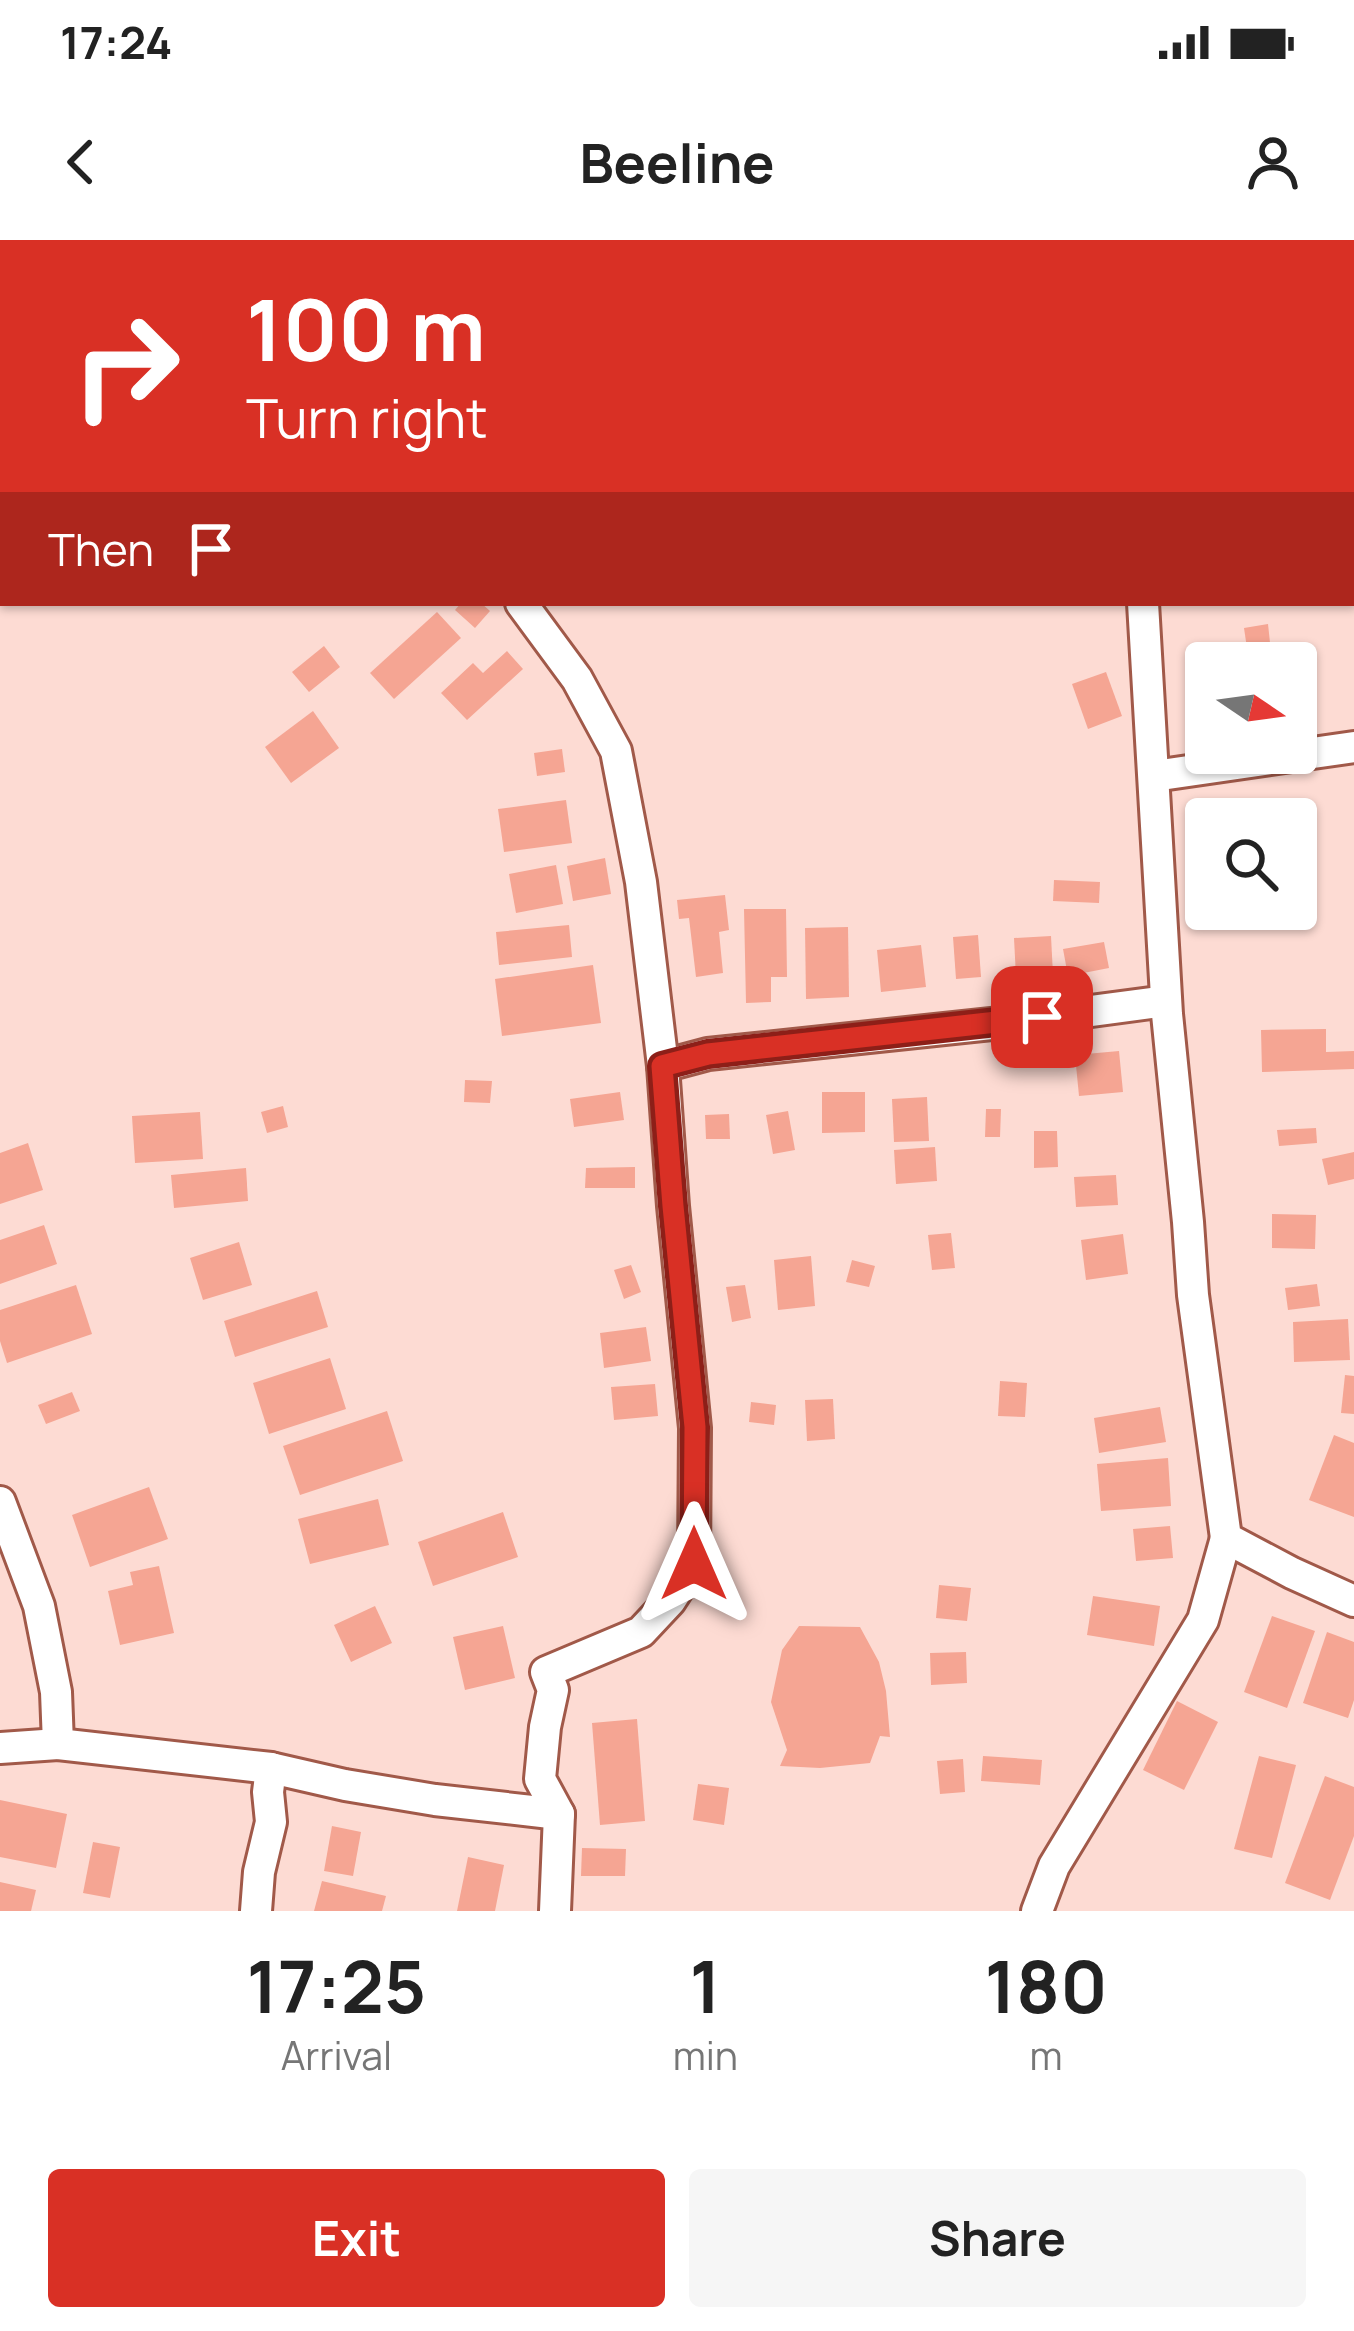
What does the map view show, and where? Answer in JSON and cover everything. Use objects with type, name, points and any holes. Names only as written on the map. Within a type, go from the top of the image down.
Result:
[{"type":"street","points":[[523,606],[577,679],[616,751],[640,882],[662,1066],[695,1427],[694,1564],[670,1601],[641,1632],[546,1672],[553,1690],[540,1779],[559,1814],[555,1911]]},
{"type":"street","points":[[1037,1911],[1054,1866],[1203,1620],[1226,1538],[1193,1295],[1166,1001],[1143,606]]},
{"type":"street","points":[[1154,776],[1354,747]]},
{"type":"street","points":[[662,1066],[708,1054],[1166,1001]]},
{"type":"street","points":[[0,1502],[43,1624],[56,1692],[58,1744]]},
{"type":"street","points":[[1226,1538],[1354,1601]]},
{"type":"street","points":[[0,1748],[58,1744],[271,1768],[390,1792],[559,1814]]},
{"type":"street","points":[[256,1911],[271,1822],[271,1768]]},
{"type":"building","points":[[484,606],[490,611],[475,628],[455,610]]},
{"type":"building","points":[[437,612],[461,638],[394,699],[370,673]]},
{"type":"building","points":[[1268,624],[1270,642],[1246,642],[1244,628]]},
{"type":"building","points":[[324,646],[340,667],[309,692],[292,672]]},
{"type":"building","points":[[507,651],[523,669],[467,720],[441,693],[473,663],[483,673]]},
{"type":"building","points":[[1106,672],[1122,716],[1088,729],[1072,684]]},
{"type":"building","points":[[313,711],[339,748],[291,783],[265,747]]},
{"type":"building","points":[[562,749],[565,772],[537,776],[534,753]]},
{"type":"building","points":[[566,800],[572,843],[504,852],[498,809]]},
{"type":"building","points":[[605,858],[611,894],[573,901],[567,866]]},
{"type":"building","points":[[556,865],[563,904],[516,913],[509,874]]},
{"type":"building","points":[[1054,880],[1100,882],[1099,903],[1053,901]]},
{"type":"building","points":[[725,895],[729,930],[719,932],[723,973],[696,977],[689,918],[679,919],[677,900]]},
{"type":"building","points":[[744,909],[786,909],[787,977],[771,977],[771,1002],[746,1003]]},
{"type":"building","points":[[569,925],[572,957],[499,965],[496,932]]},
{"type":"building","points":[[848,927],[849,997],[806,999],[805,928]]},
{"type":"building","points":[[978,935],[981,977],[956,979],[953,937]]},
{"type":"building","points":[[1051,936],[1053,975],[1016,977],[1014,938]]},
{"type":"building","points":[[1104,942],[1109,968],[1068,976],[1063,949]]},
{"type":"building","points":[[921,945],[926,987],[881,992],[877,950]]},
{"type":"building","points":[[593,965],[601,1023],[502,1036],[495,979]]},
{"type":"building","points":[[1326,1029],[1326,1052],[1354,1051],[1354,1069],[1262,1072],[1261,1030]]},
{"type":"building","points":[[1119,1051],[1123,1092],[1079,1096],[1075,1055]]},
{"type":"building","points":[[465,1080],[492,1081],[490,1103],[464,1102]]},
{"type":"building","points":[[620,1092],[624,1120],[574,1127],[570,1099]]},
{"type":"building","points":[[822,1092],[865,1092],[865,1132],[822,1133]]},
{"type":"building","points":[[927,1097],[929,1141],[894,1142],[892,1099]]},
{"type":"building","points":[[283,1106],[288,1127],[267,1133],[261,1112]]},
{"type":"building","points":[[986,1109],[1001,1109],[1000,1137],[985,1137]]},
{"type":"building","points":[[788,1111],[795,1150],[773,1154],[766,1115]]},
{"type":"building","points":[[200,1112],[203,1159],[135,1163],[132,1116]]},
{"type":"building","points":[[729,1114],[730,1139],[706,1139],[705,1115]]},
{"type":"building","points":[[1316,1128],[1317,1143],[1279,1146],[1277,1130]]},
{"type":"building","points":[[1034,1131],[1057,1131],[1058,1167],[1034,1168]]},
{"type":"building","points":[[28,1143],[43,1190],[0,1204],[0,1153]]},
{"type":"building","points":[[935,1147],[937,1181],[896,1184],[894,1150]]},
{"type":"building","points":[[1354,1152],[1354,1179],[1328,1185],[1322,1159]]},
{"type":"building","points":[[635,1167],[635,1188],[585,1188],[586,1168]]},
{"type":"building","points":[[246,1168],[248,1201],[174,1208],[171,1175]]},
{"type":"building","points":[[1116,1175],[1118,1205],[1076,1207],[1074,1177]]},
{"type":"building","points":[[1272,1214],[1316,1215],[1315,1249],[1272,1248]]},
{"type":"building","points":[[44,1225],[57,1264],[0,1284],[0,1240]]},
{"type":"building","points":[[951,1233],[955,1268],[932,1270],[928,1235]]},
{"type":"building","points":[[1123,1234],[1128,1274],[1086,1280],[1081,1240]]},
{"type":"building","points":[[239,1242],[252,1285],[203,1300],[190,1258]]},
{"type":"building","points":[[811,1256],[815,1306],[778,1310],[774,1260]]},
{"type":"building","points":[[852,1260],[875,1266],[869,1287],[846,1282]]},
{"type":"building","points":[[631,1265],[641,1292],[624,1299],[614,1270]]},
{"type":"building","points":[[1317,1284],[1320,1306],[1288,1310],[1285,1288]]},
{"type":"building","points":[[76,1285],[92,1334],[7,1363],[0,1341],[0,1310]]},
{"type":"building","points":[[745,1285],[751,1318],[732,1322],[726,1287]]},
{"type":"building","points":[[317,1291],[328,1327],[235,1357],[224,1321]]},
{"type":"building","points":[[1348,1319],[1350,1360],[1294,1362],[1293,1322]]},
{"type":"building","points":[[646,1327],[651,1361],[604,1368],[600,1333]]},
{"type":"building","points":[[330,1358],[346,1409],[269,1434],[253,1383]]},
{"type":"building","points":[[1345,1375],[1354,1376],[1354,1414],[1341,1413]]},
{"type":"building","points":[[1000,1381],[1027,1383],[1025,1417],[998,1416]]},
{"type":"building","points":[[655,1384],[658,1416],[614,1420],[611,1387]]},
{"type":"building","points":[[72,1392],[80,1411],[46,1424],[38,1405]]},
{"type":"building","points":[[833,1399],[835,1439],[807,1441],[805,1400]]},
{"type":"building","points":[[751,1402],[776,1405],[774,1425],[749,1422]]},
{"type":"building","points":[[1160,1407],[1166,1442],[1099,1453],[1094,1418]]},
{"type":"building","points":[[387,1411],[403,1461],[300,1495],[283,1446]]},
{"type":"building","points":[[1334,1435],[1354,1443],[1354,1517],[1309,1500]]},
{"type":"building","points":[[1168,1458],[1171,1506],[1101,1511],[1097,1464]]},
{"type":"building","points":[[149,1487],[168,1539],[90,1567],[72,1515]]},
{"type":"building","points":[[378,1499],[389,1545],[310,1564],[298,1519]]},
{"type":"building","points":[[503,1512],[518,1557],[433,1586],[418,1542]]},
{"type":"building","points":[[1170,1526],[1173,1558],[1136,1561],[1133,1529]]},
{"type":"building","points":[[159,1566],[174,1633],[120,1645],[108,1591],[133,1585],[130,1572]]},
{"type":"building","points":[[939,1585],[971,1588],[967,1621],[936,1618]]},
{"type":"building","points":[[1093,1596],[1160,1606],[1154,1646],[1087,1635]]},
{"type":"building","points":[[375,1606],[392,1643],[351,1662],[334,1625]]},
{"type":"building","points":[[1272,1616],[1315,1631],[1287,1708],[1244,1692]]},
{"type":"building","points":[[503,1626],[515,1678],[465,1690],[453,1637]]},
{"type":"building","points":[[799,1626],[860,1627],[879,1662],[890,1737],[880,1736],[870,1763],[780,1766],[787,1750],[771,1702],[782,1650]]},
{"type":"building","points":[[1327,1632],[1354,1642],[1354,1700],[1348,1718],[1303,1703]]},
{"type":"building","points":[[966,1652],[967,1683],[931,1685],[930,1653]]},
{"type":"building","points":[[1177,1701],[1218,1722],[1184,1790],[1143,1770]]},
{"type":"building","points":[[637,1719],[645,1821],[600,1825],[592,1723]]},
{"type":"building","points":[[983,1756],[1042,1760],[1040,1785],[981,1781]]},
{"type":"building","points":[[1259,1756],[1296,1765],[1272,1858],[1234,1849]]},
{"type":"building","points":[[963,1759],[965,1792],[940,1794],[937,1761]]},
{"type":"building","points":[[1325,1776],[1354,1787],[1354,1836],[1330,1900],[1285,1883]]},
{"type":"building","points":[[698,1784],[729,1788],[724,1825],[693,1820]]},
{"type":"building","points":[[0,1800],[67,1814],[56,1868],[0,1857]]},
{"type":"building","points":[[332,1826],[361,1832],[353,1876],[324,1871]]},
{"type":"building","points":[[93,1842],[120,1847],[110,1898],[83,1893]]},
{"type":"building","points":[[582,1848],[626,1849],[625,1876],[581,1876]]},
{"type":"building","points":[[468,1857],[504,1865],[495,1911],[457,1911]]},
{"type":"building","points":[[322,1881],[386,1896],[382,1911],[314,1911]]},
{"type":"building","points":[[0,1882],[36,1890],[31,1911],[0,1911]]},
{"type":"route","points":[[694,1564],[695,1427],[662,1066],[708,1054],[1042,1017]]}]
